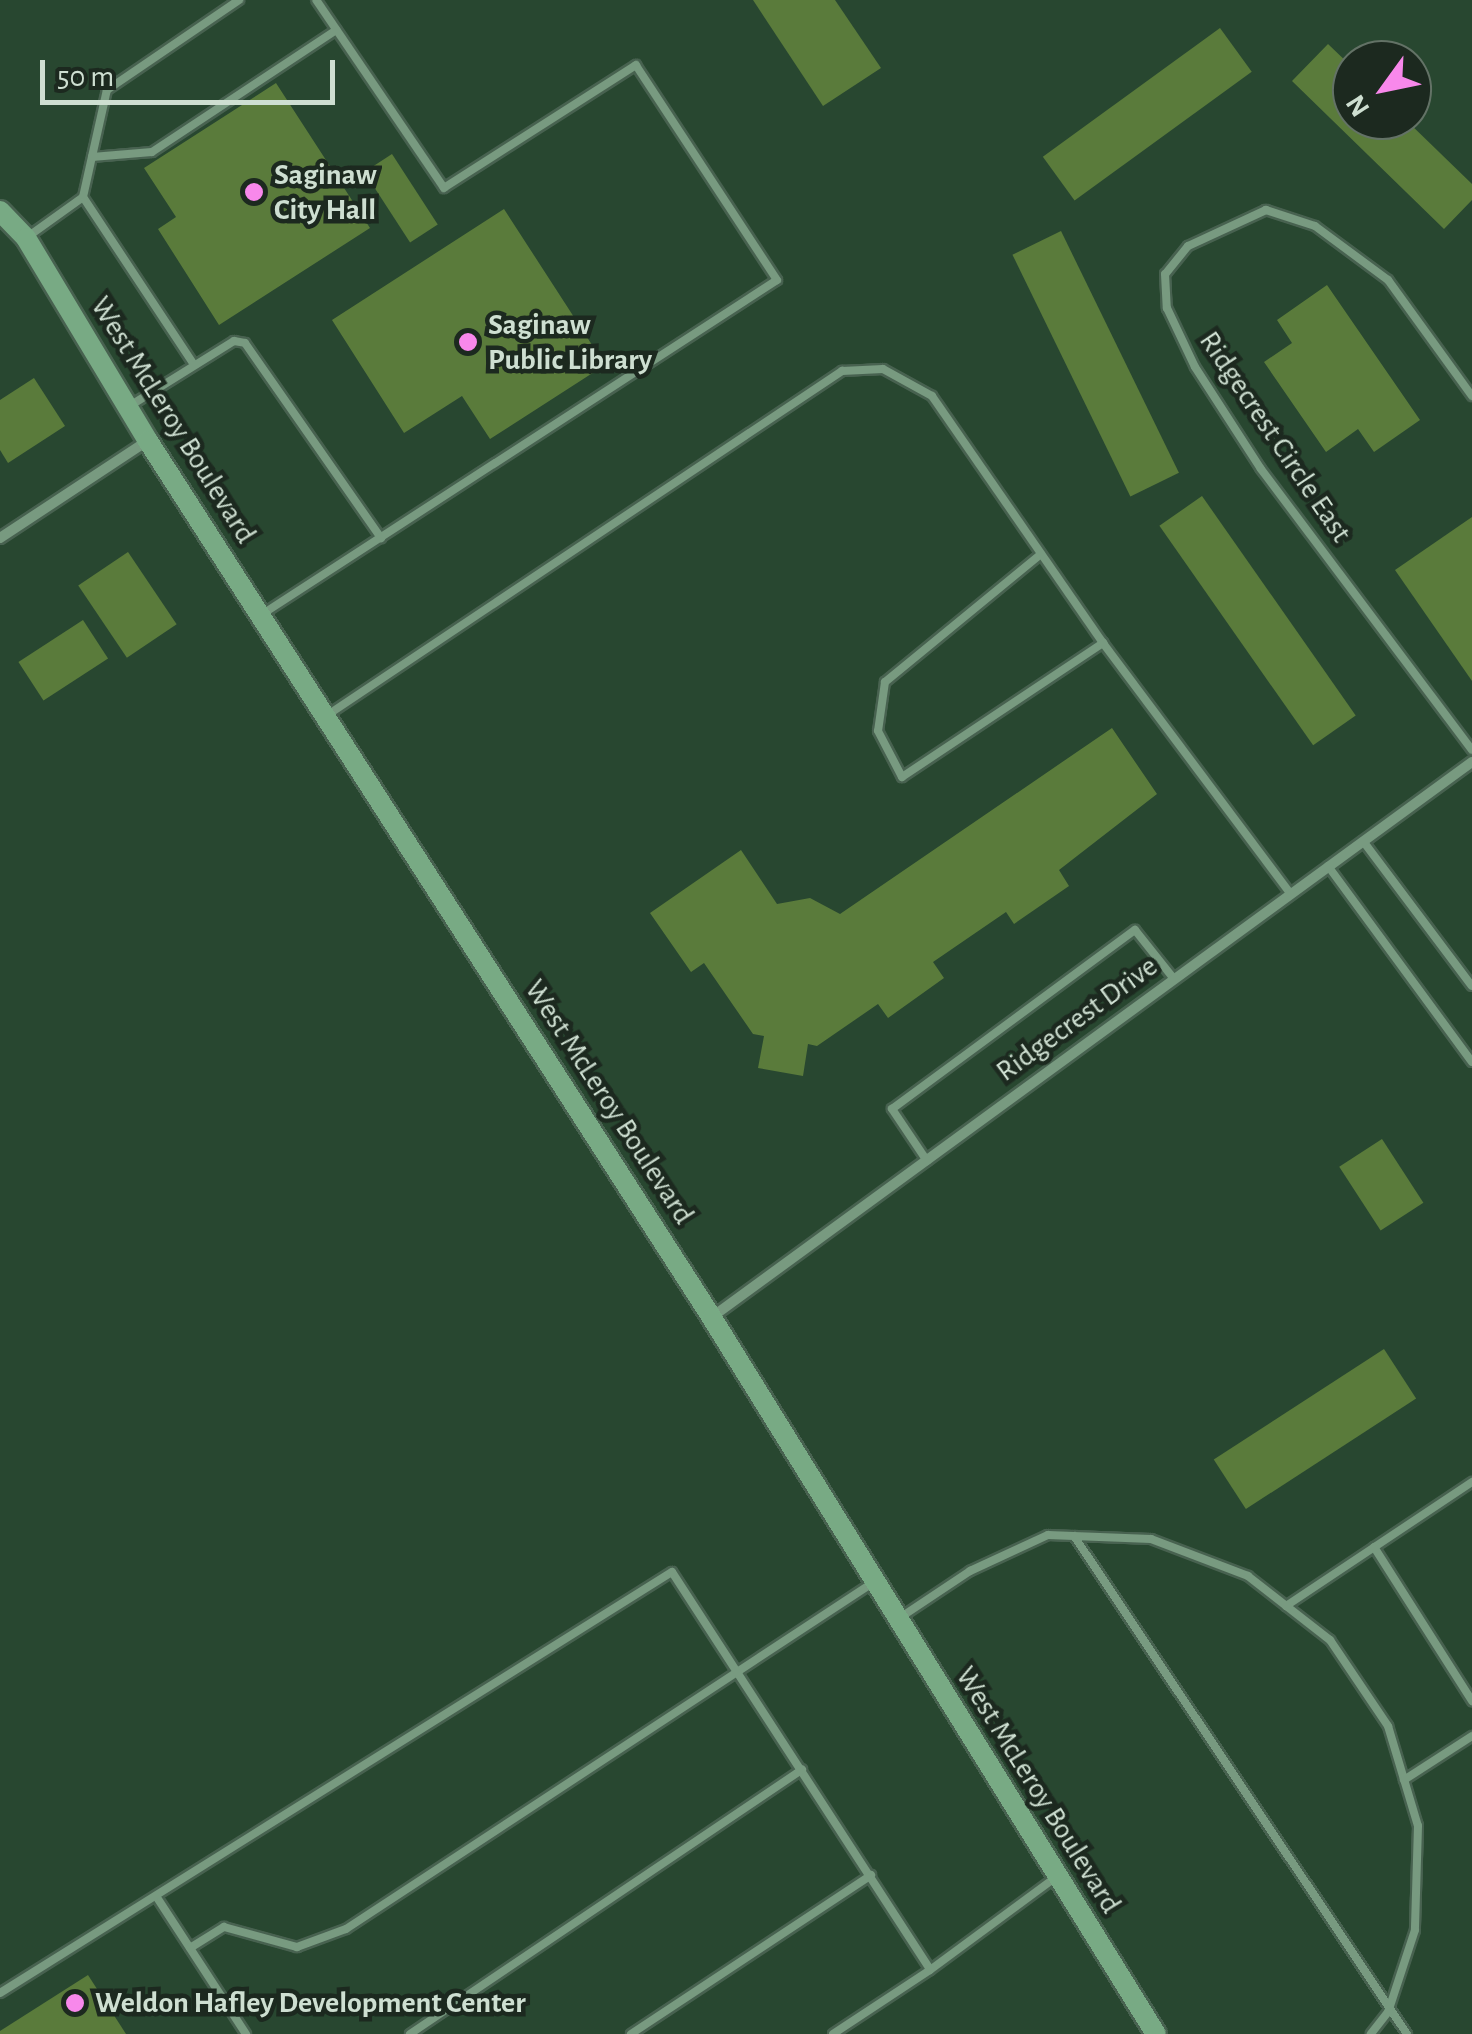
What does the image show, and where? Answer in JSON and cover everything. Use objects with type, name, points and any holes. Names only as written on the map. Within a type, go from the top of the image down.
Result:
[{"type":"main road","name":"West McLeroy Boulevard","points":[[0,211],[26,238],[148,441],[712,1318],[1156,2034]]},
{"type":"street","points":[[0,538],[148,441]]},
{"type":"street","name":"Ridgecrest Drive","points":[[712,1318],[1472,762]]},
{"type":"lane","points":[[26,238],[83,197],[107,90],[240,0]]},
{"type":"lane","points":[[262,615],[773,286],[777,274],[636,65],[444,188],[316,0]]},
{"type":"lane","points":[[92,157],[152,152],[336,30]]},
{"type":"lane","points":[[83,197],[194,365]]},
{"type":"lane","name":"Ridgecrest Circle East","points":[[1472,396],[1388,280],[1315,226],[1266,210],[1188,246],[1165,274],[1167,308],[1195,367],[1261,469],[1472,750]]},
{"type":"lane","points":[[128,407],[234,341],[255,350],[381,538]]},
{"type":"lane","points":[[326,716],[842,371],[883,369],[932,396],[1103,643],[1290,894]]},
{"type":"lane","points":[[1042,554],[885,682],[878,730],[902,777],[1103,643]]},
{"type":"lane","points":[[1363,841],[1472,986]]},
{"type":"lane","points":[[1328,866],[1472,1062]]},
{"type":"lane","points":[[926,1160],[892,1109],[1135,930],[1174,979]]},
{"type":"lane","points":[[1286,1606],[1472,1482]]},
{"type":"lane","points":[[897,1620],[986,1564],[1048,1534],[1151,1539],[1248,1576],[1330,1640],[1388,1726],[1418,1826],[1415,1930],[1388,2012],[1371,2034]]},
{"type":"lane","points":[[1074,1536],[1388,2012],[1407,2034]]},
{"type":"lane","points":[[1374,1547],[1472,1701]]},
{"type":"lane","points":[[0,1993],[672,1572],[930,1970]]},
{"type":"lane","points":[[190,1948],[224,1926],[297,1947],[333,1936],[874,1581]]},
{"type":"lane","points":[[1404,1780],[1472,1736]]},
{"type":"lane","points":[[410,2034],[802,1770]]},
{"type":"lane","points":[[630,2034],[871,1875]]},
{"type":"lane","points":[[832,2034],[930,1970],[1056,1878]]},
{"type":"lane","points":[[156,1896],[246,2034]]},
{"type":"building","points":[[753,0],[835,0],[881,68],[823,106]]},
{"type":"building","points":[[1220,28],[1252,72],[1075,200],[1043,157]]},
{"type":"building","points":[[1328,44],[1332,48],[1332,120],[1292,81]]},
{"type":"building","name":"Saginaw City Hall","points":[[276,83],[370,228],[219,325],[158,229],[176,217],[144,168]]},
{"type":"building","points":[[1353,140],[1427,140],[1472,184],[1472,200],[1444,229]]},
{"type":"building","points":[[392,154],[438,224],[410,242],[364,172]]},
{"type":"building","name":"Saginaw Public Library","points":[[504,209],[605,365],[490,439],[462,396],[404,433],[332,320]]},
{"type":"building","points":[[1061,231],[1179,473],[1130,496],[1012,255]]},
{"type":"building","points":[[1327,285],[1420,420],[1374,452],[1358,429],[1326,452],[1264,362],[1292,343],[1277,320]]},
{"type":"building","points":[[34,378],[65,426],[8,463],[0,450],[0,400]]},
{"type":"building","points":[[1202,496],[1356,716],[1313,745],[1159,526]]},
{"type":"building","points":[[1472,517],[1472,681],[1395,570]]},
{"type":"building","points":[[128,552],[177,624],[127,658],[78,586]]},
{"type":"building","points":[[83,620],[108,659],[43,701],[18,662]]},
{"type":"building","points":[[1112,728],[1157,794],[1059,870],[1069,886],[1014,924],[1006,912],[933,962],[944,978],[888,1018],[878,1004],[817,1046],[808,1044],[803,1076],[758,1068],[764,1036],[753,1034],[704,963],[691,972],[650,913],[741,850],[777,904],[810,898],[840,914]]},
{"type":"building","points":[[1382,1139],[1423,1203],[1381,1231],[1339,1167]]},
{"type":"building","points":[[1384,1349],[1416,1398],[1246,1509],[1214,1460]]},
{"type":"building","name":"Weldon Hafley Development Center","points":[[88,1975],[126,2034],[0,2034],[0,2031]]},
{"type":"place","name":"Saginaw City Hall","points":[[254,192]]},
{"type":"place","name":"Saginaw Public Library","points":[[468,342]]},
{"type":"place","name":"Weldon Hafley Development Center","points":[[75,2003]]}]
